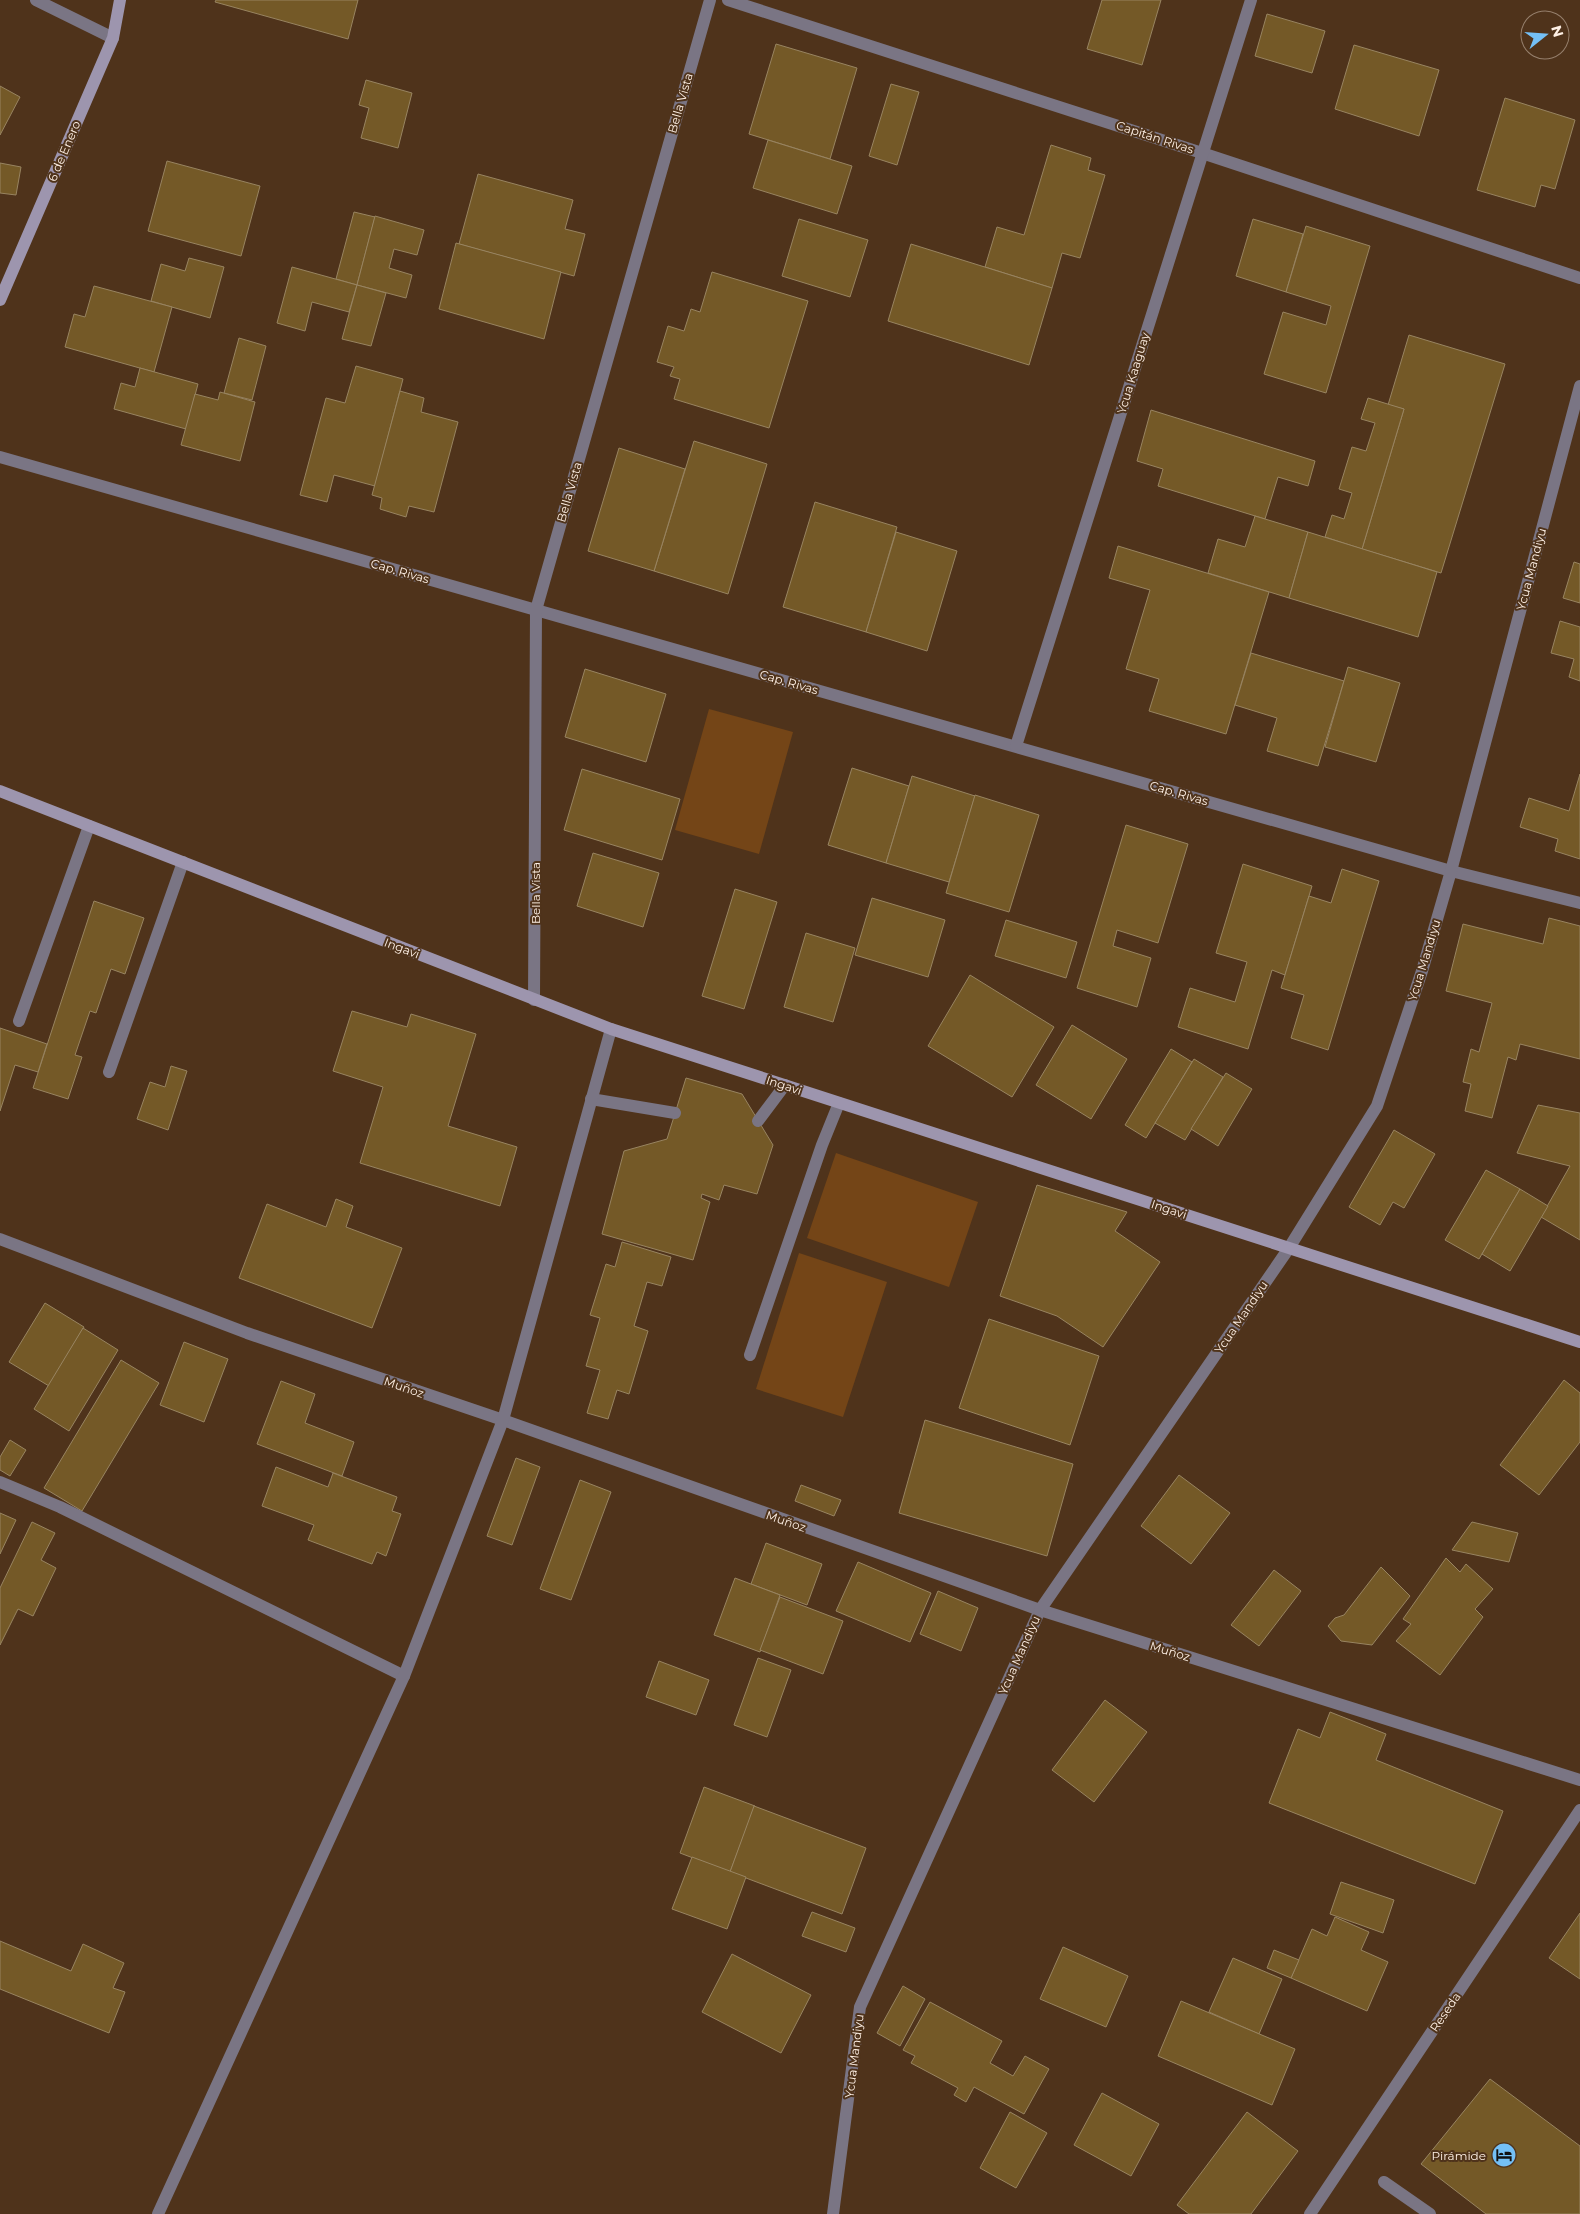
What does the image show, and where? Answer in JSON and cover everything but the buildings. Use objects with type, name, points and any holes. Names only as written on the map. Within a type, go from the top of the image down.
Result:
[{"type":"main road","name":"6 de Enero","points":[[0,300],[114,38],[120,0]]},
{"type":"main road","name":"Ingavi","points":[[0,791],[611,1029],[1580,1342]]},
{"type":"street","points":[[36,0],[114,38]]},
{"type":"street","name":"Bella Vista","points":[[534,1000],[536,610],[710,0]]},
{"type":"street","name":"Capitán Rivas","points":[[728,0],[1202,153],[1580,278]]},
{"type":"street","name":"Ycua Kaaguay","points":[[1016,746],[1251,0]]},
{"type":"street","name":"Ycua Mandiyu","points":[[833,2214],[860,2006],[1040,1610],[1288,1248],[1377,1106],[1422,971],[1451,870],[1580,386]]},
{"type":"street","name":"Cap. Rivas","points":[[0,457],[1451,870],[1580,903]]},
{"type":"street","points":[[19,1021],[89,826]]},
{"type":"street","points":[[110,1072],[183,862]]},
{"type":"street","points":[[158,2214],[404,1676],[503,1420],[611,1029]]},
{"type":"street","points":[[758,1121],[785,1086]]},
{"type":"street","points":[[591,1099],[675,1113]]},
{"type":"street","points":[[750,1355],[822,1145],[839,1103]]},
{"type":"street","name":"Muñoz","points":[[0,1239],[247,1333],[503,1420],[1040,1610],[1580,1780]]},
{"type":"street","points":[[0,1482],[60,1507],[404,1676]]},
{"type":"street","name":"Reseda","points":[[1310,2214],[1580,1810]]},
{"type":"street","points":[[1384,2182],[1430,2214]]},
{"type":"shaded area","points":[[709,709],[793,732],[759,854],[675,830]]},
{"type":"shaded area","points":[[836,1153],[978,1202],[949,1287],[807,1238]]},
{"type":"shaded area","points":[[799,1253],[887,1282],[843,1417],[756,1389]]},
{"type":"place","name":"Pirámide","points":[[1504,2155]]}]
